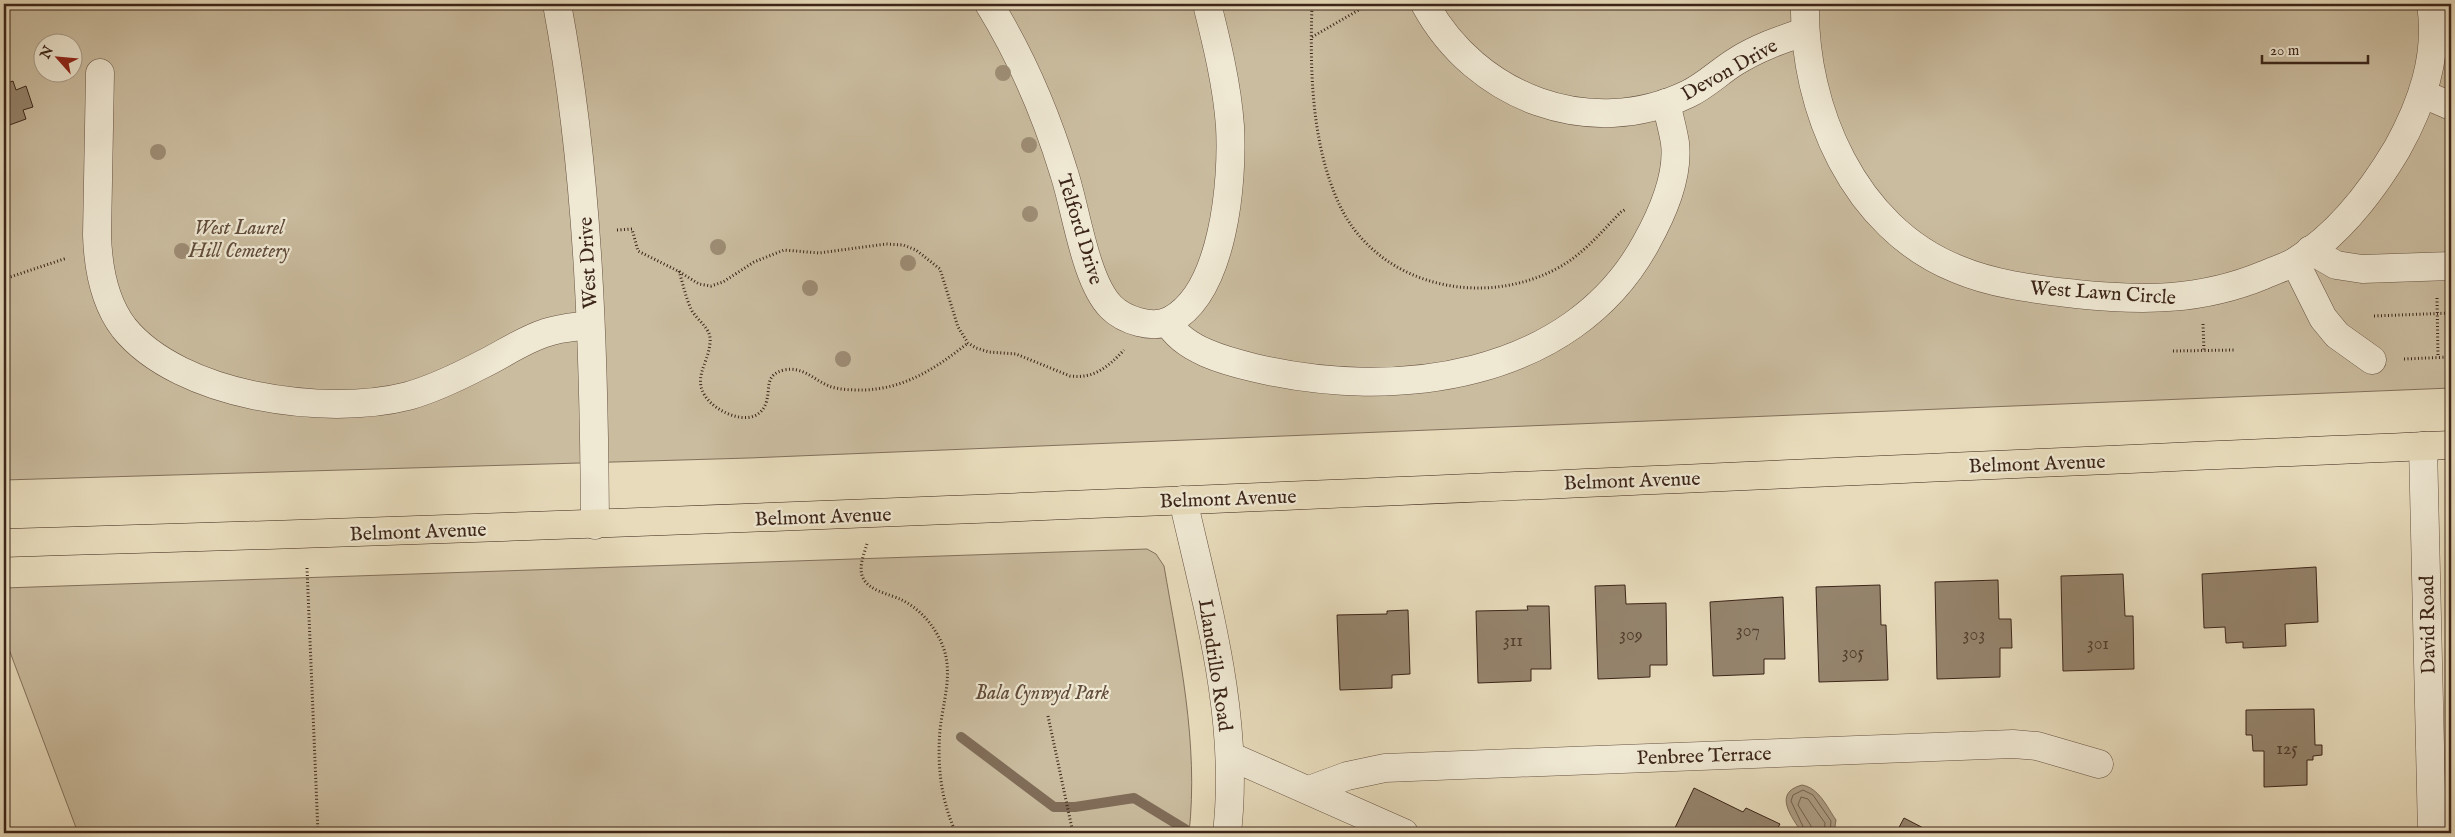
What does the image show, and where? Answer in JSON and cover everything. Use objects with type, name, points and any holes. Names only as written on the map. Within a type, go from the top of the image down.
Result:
[{"type":"main road","name":"Belmont Avenue","points":[[4,543],[594,525],[2451,445]]},
{"type":"street","name":"West Drive","points":[[557,4],[574,111],[586,233],[594,412],[594,525]]},
{"type":"street","name":"Telford Drive","points":[[990,4],[1017,55],[1042,110],[1064,172],[1098,288],[1111,308],[1127,318],[1156,322]]},
{"type":"street","points":[[1156,322],[1186,310],[1199,294],[1214,261],[1224,215],[1230,167],[1230,126],[1226,92],[1207,4]]},
{"type":"street","name":"Devon Drive","points":[[1425,4],[1453,45],[1482,70],[1510,89],[1539,103],[1565,110],[1598,113],[1638,112],[1666,103],[1689,93],[1735,62],[1765,45],[1804,32]]},
{"type":"street","name":"West Lawn Circle","points":[[1805,4],[1804,32],[1812,80],[1827,126],[1841,159],[1859,190],[1877,212],[1898,232],[1926,253],[1954,268],[1986,280],[2021,287],[2094,296],[2152,299],[2188,297],[2224,289],[2303,256],[2351,213],[2382,175],[2407,130],[2423,94],[2430,64],[2433,37],[2431,4]]},
{"type":"street","points":[[100,73],[97,248],[104,286],[113,310],[124,328],[157,358],[180,371],[235,390],[269,397],[341,404],[407,396],[444,383],[546,332],[590,325]]},
{"type":"street","points":[[2423,94],[2451,106]]},
{"type":"street","points":[[1156,322],[1216,356],[1280,374],[1318,379],[1382,382],[1436,377],[1484,366],[1543,345],[1569,330],[1595,309],[1615,289],[1637,260],[1654,228],[1673,176],[1675,145],[1666,103]]},
{"type":"street","points":[[2303,256],[2336,265],[2362,269],[2443,266]]},
{"type":"street","points":[[2303,256],[2323,318],[2337,335],[2372,360]]},
{"type":"street","name":"David Road","points":[[2424,446],[2432,833]]},
{"type":"street","name":"Llandrillo Road","points":[[1183,500],[1211,620],[1222,686],[1230,756],[1227,833]]},
{"type":"street","name":"Penbree Terrace","points":[[1309,790],[1347,776],[1385,768],[1873,748],[2013,744],[2047,748],[2099,764]]},
{"type":"street","points":[[1230,756],[1404,833]]},
{"type":"path","points":[[1312,4],[1312,77],[1317,124],[1327,171],[1336,198],[1346,218],[1361,238],[1397,267],[1444,286],[1467,289],[1510,286],[1533,280],[1557,268],[1580,253],[1621,212],[1645,203],[1665,202]]},
{"type":"path","points":[[1311,38],[1368,4]]},
{"type":"path","points":[[586,233],[632,229],[638,251],[699,284],[711,286],[724,282],[754,262],[784,250],[819,253],[886,244],[903,245],[916,250],[940,269],[958,326],[968,343],[989,352],[1016,354],[1070,376],[1078,377],[1096,374],[1104,369],[1136,337],[1156,322]]},
{"type":"path","points":[[4,279],[97,248]]},
{"type":"path","points":[[2438,358],[2438,314],[2443,266]]},
{"type":"path","points":[[678,271],[692,311],[708,331],[710,343],[700,372],[703,392],[710,402],[720,410],[740,418],[751,416],[760,410],[766,403],[768,382],[773,375],[782,371],[792,369],[806,372],[829,386],[854,390],[884,390],[914,379],[939,366],[968,343]]},
{"type":"path","points":[[2374,316],[2451,313]]},
{"type":"path","points":[[2173,351],[2236,350]]},
{"type":"path","points":[[2372,360],[2451,357]]},
{"type":"path","points":[[867,543],[862,561],[863,577],[872,588],[904,600],[930,622],[943,645],[949,684],[940,729],[939,782],[956,833]]},
{"type":"path","points":[[307,568],[318,833]]},
{"type":"path","points":[[1048,716],[1062,790],[1071,819],[1073,833]]},
{"type":"green space","name":"West Laurel Hill Cemetery","points":[[4,4],[2451,4],[2451,388],[749,458],[4,480]]},
{"type":"green space","name":"Bala Cynwyd Park","points":[[1147,549],[1156,554],[1164,566],[1181,665],[1186,699],[1191,766],[1189,833],[78,833],[4,636],[4,588]]},
{"type":"water","points":[[1802,785],[1813,790],[1826,804],[1836,820],[1834,833],[1802,833],[1790,813],[1786,799],[1793,789]]},
{"type":"building","points":[[13,81],[16,90],[26,86],[33,107],[23,110],[26,119],[4,127],[4,84]]},
{"type":"building","points":[[2316,567],[2318,622],[2285,624],[2286,646],[2243,648],[2243,642],[2226,643],[2225,627],[2204,628],[2202,574]]},
{"type":"building","points":[[2123,574],[2125,616],[2133,616],[2134,669],[2063,671],[2061,576]]},
{"type":"building","points":[[1998,580],[1999,619],[2011,619],[2012,648],[2000,648],[2000,677],[1937,679],[1935,582]]},
{"type":"building","points":[[1625,585],[1626,604],[1666,603],[1667,665],[1650,665],[1650,677],[1598,679],[1595,586]]},
{"type":"building","points":[[1880,585],[1881,625],[1886,625],[1888,680],[1819,682],[1816,587]]},
{"type":"building","points":[[1783,597],[1785,659],[1764,659],[1764,674],[1713,676],[1710,602]]},
{"type":"building","points":[[1527,606],[1549,606],[1551,669],[1531,669],[1531,681],[1478,683],[1476,611],[1528,610]]},
{"type":"building","points":[[1408,610],[1410,674],[1392,675],[1392,688],[1340,690],[1337,615],[1387,614],[1387,611]]},
{"type":"building","points":[[2314,709],[2315,745],[2322,745],[2322,755],[2313,756],[2313,760],[2307,760],[2307,785],[2264,787],[2264,751],[2253,751],[2252,735],[2246,735],[2246,710]]},
{"type":"building","points":[[1694,788],[1743,812],[1746,808],[1780,824],[1775,833],[1675,833],[1673,832]]},
{"type":"building","points":[[1904,818],[1933,833],[1896,833]]},
{"type":"waterway","points":[[961,737],[1054,807],[1075,807],[1134,798],[1185,829]]}]
